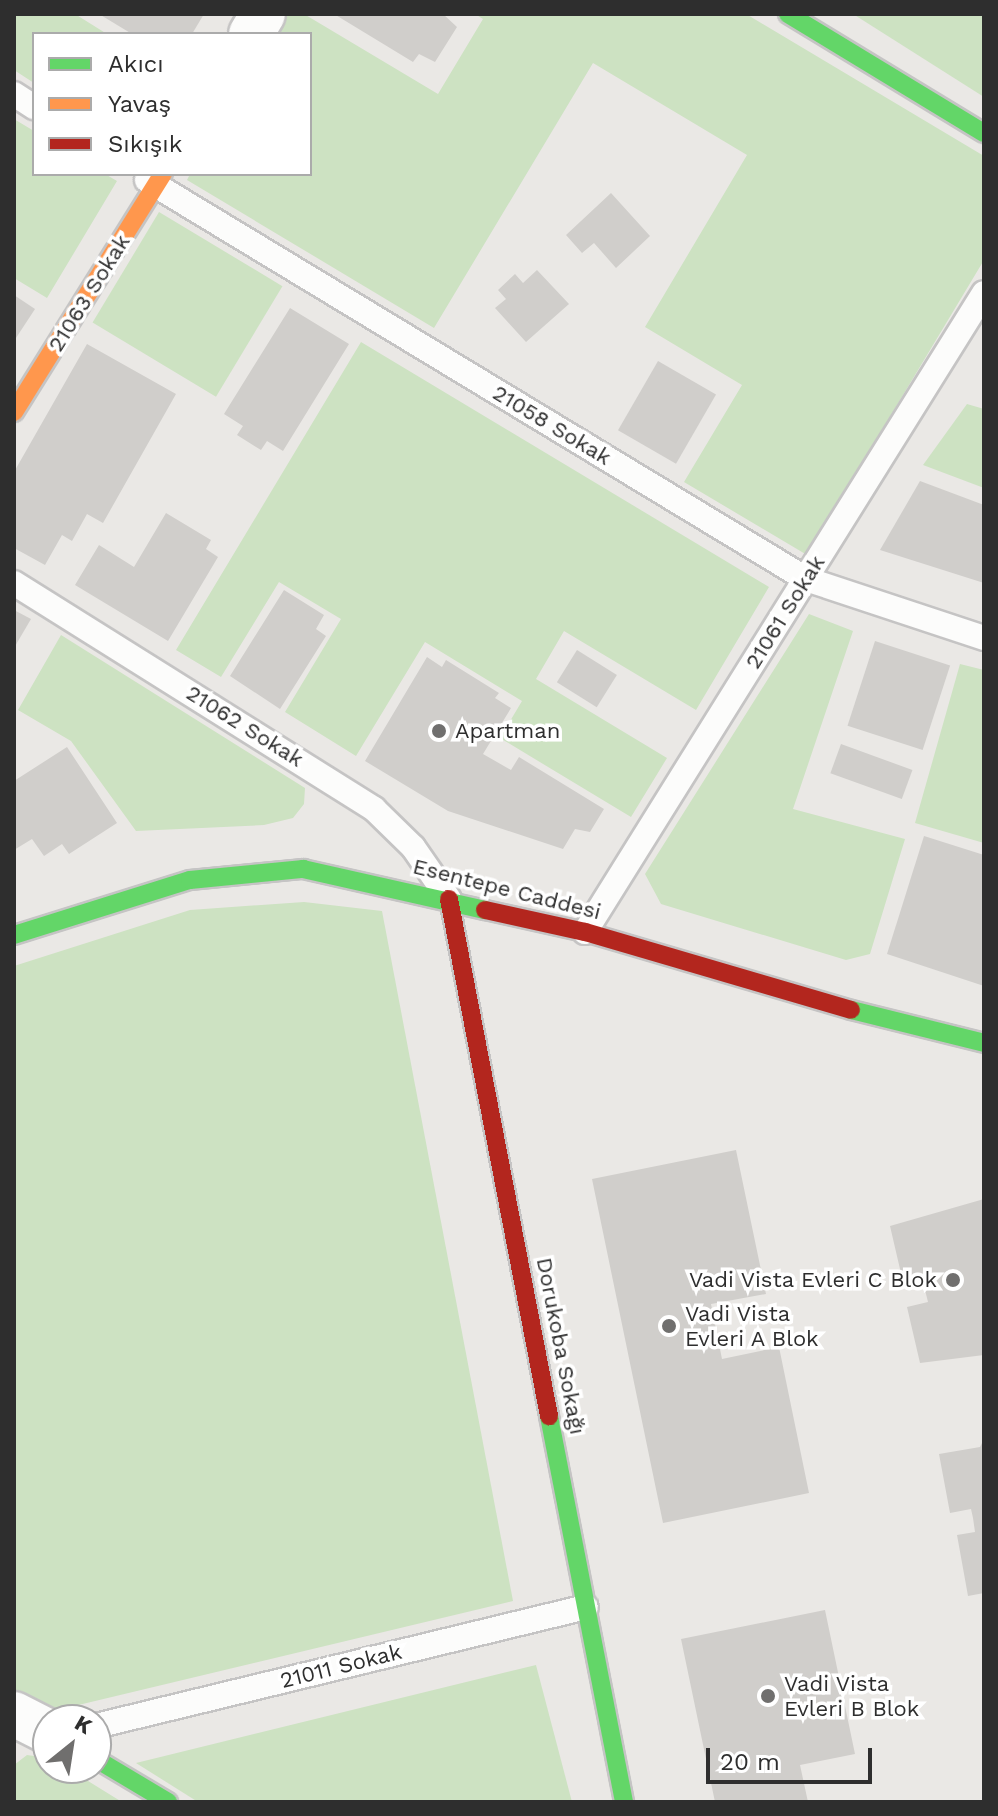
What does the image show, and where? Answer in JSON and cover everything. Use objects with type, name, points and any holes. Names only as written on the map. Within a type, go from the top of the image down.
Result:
[{"type":"street","points":[[252,32],[263,14]]},
{"type":"street","points":[[788,14],[984,133]]},
{"type":"street","name":"21063 Sokak","points":[[14,412],[152,178]]},
{"type":"street","name":"Esentepe Caddesi","points":[[14,935],[190,880],[303,869],[449,899],[585,932],[928,1033],[984,1043]]},
{"type":"street","name":"Dorukoba Sokağı","points":[[449,899],[624,1802]]},
{"type":"street","points":[[14,1714],[32,1723]]},
{"type":"street","points":[[112,1769],[168,1802]]},
{"type":"lane","points":[[14,94],[32,106]]},
{"type":"lane","name":"21058 Sokak","points":[[152,178],[806,579],[984,638]]},
{"type":"lane","name":"21061 Sokak","points":[[585,932],[984,293]]},
{"type":"lane","name":"21062 Sokak","points":[[14,583],[374,809],[413,847],[449,899]]},
{"type":"lane","name":"21011 Sokak","points":[[112,1722],[586,1607]]},
{"type":"green space","points":[[14,14],[75,14],[104,32],[32,32],[32,82],[14,70]]},
{"type":"green space","points":[[286,14],[304,14],[438,94],[483,19],[475,14],[746,14],[984,156],[984,260],[807,555],[684,482],[742,385],[645,327],[747,155],[593,63],[434,328],[187,180],[189,176],[312,176],[312,32],[275,32]]},
{"type":"green space","points":[[853,14],[984,14],[984,97]]},
{"type":"green space","points":[[14,119],[32,130],[32,176],[108,176],[117,181],[47,298],[14,278]]},
{"type":"green space","points":[[159,212],[282,286],[216,397],[93,323]]},
{"type":"green space","points":[[361,342],[769,587],[696,710],[564,631],[536,679],[667,758],[631,817],[500,738],[522,701],[425,642],[356,756],[285,712],[341,619],[279,582],[221,677],[176,650]]},
{"type":"green space","points":[[967,404],[984,409],[984,488],[923,465]]},
{"type":"green space","points":[[809,614],[853,631],[793,809],[905,839],[870,954],[846,960],[661,904],[645,874]]},
{"type":"green space","points":[[61,635],[305,788],[304,804],[293,818],[264,825],[136,831],[71,741],[18,710]]},
{"type":"green space","points":[[960,664],[984,670],[984,843],[915,823]]},
{"type":"green space","points":[[304,902],[382,911],[513,1601],[83,1704],[32,1704],[32,1708],[14,1700],[14,966],[190,910]]},
{"type":"green space","points":[[536,1665],[572,1802],[198,1802],[136,1763]]},
{"type":"green space","points":[[27,1755],[32,1756],[32,1784],[93,1784],[122,1802],[14,1802],[14,1765]]},
{"type":"building","points":[[99,14],[204,14],[193,32],[129,32]]},
{"type":"building","points":[[334,14],[443,14],[457,27],[435,62],[419,54],[413,62]]},
{"type":"building","points":[[611,193],[650,236],[616,268],[594,243],[582,253],[566,235]]},
{"type":"building","points":[[537,270],[569,304],[526,342],[495,308],[506,299],[498,290],[515,274],[523,283]]},
{"type":"building","points":[[14,295],[35,309],[14,341]]},
{"type":"building","points":[[290,308],[349,344],[283,451],[267,441],[261,450],[237,435],[243,426],[224,414]]},
{"type":"building","points":[[87,344],[176,394],[103,523],[87,514],[72,541],[62,535],[45,565],[14,548],[14,472]]},
{"type":"building","points":[[658,361],[716,394],[676,464],[618,430]]},
{"type":"building","points":[[920,481],[984,505],[984,583],[880,550]]},
{"type":"building","points":[[166,513],[211,540],[206,549],[218,557],[168,641],[75,585],[99,545],[134,567]]},
{"type":"building","points":[[284,590],[324,615],[316,629],[326,636],[280,709],[230,676]]},
{"type":"building","points":[[14,610],[31,619],[14,648]]},
{"type":"building","points":[[875,641],[950,665],[923,750],[847,726]]},
{"type":"building","points":[[577,650],[617,675],[597,707],[557,682]]},
{"type":"building","name":"Apartman","points":[[427,657],[442,667],[446,660],[499,693],[495,698],[511,708],[483,754],[511,770],[519,757],[604,809],[590,832],[575,829],[563,849],[448,811],[365,761]]},
{"type":"building","points":[[841,744],[912,770],[902,799],[830,773]]},
{"type":"building","points":[[67,747],[117,823],[69,854],[62,844],[44,856],[32,839],[14,850],[14,781]]},
{"type":"building","points":[[924,836],[984,855],[984,986],[887,954]]},
{"type":"building","name":"Vadi Vista Evleri A Blok","points":[[736,1150],[766,1294],[711,1304],[722,1359],[779,1347],[809,1493],[663,1523],[592,1179]]},
{"type":"building","name":"Vadi Vista Evleri C Blok","points":[[984,1199],[984,1355],[920,1363],[907,1307],[928,1302],[922,1278],[903,1282],[890,1226]]},
{"type":"building","points":[[984,1439],[984,1593],[968,1596],[957,1535],[975,1532],[973,1518],[971,1509],[950,1513],[939,1454],[980,1447]]},
{"type":"building","name":"Vadi Vista Evleri B Blok","points":[[825,1610],[855,1754],[800,1765],[808,1802],[715,1802],[681,1639]]},
{"type":"traffic: fast","points":[[788,14],[984,133]]},
{"type":"traffic: fast","points":[[14,935],[190,880],[303,869],[485,910]]},
{"type":"traffic: fast","points":[[851,1010],[984,1043]]},
{"type":"traffic: fast","points":[[549,1416],[624,1802]]},
{"type":"traffic: fast","points":[[112,1769],[168,1802]]},
{"type":"traffic: slow","points":[[14,412],[162,176]]},
{"type":"traffic: jam","points":[[449,899],[549,1416]]},
{"type":"traffic: jam","points":[[485,910],[585,932],[851,1010]]},
{"type":"place","name":"Apartman","points":[[439,731]]},
{"type":"place","name":"Vadi Vista Evleri C Blok","points":[[953,1280]]},
{"type":"place","name":"Vadi Vista Evleri A Blok","points":[[669,1326]]},
{"type":"place","name":"Vadi Vista Evleri B Blok","points":[[768,1696]]}]
